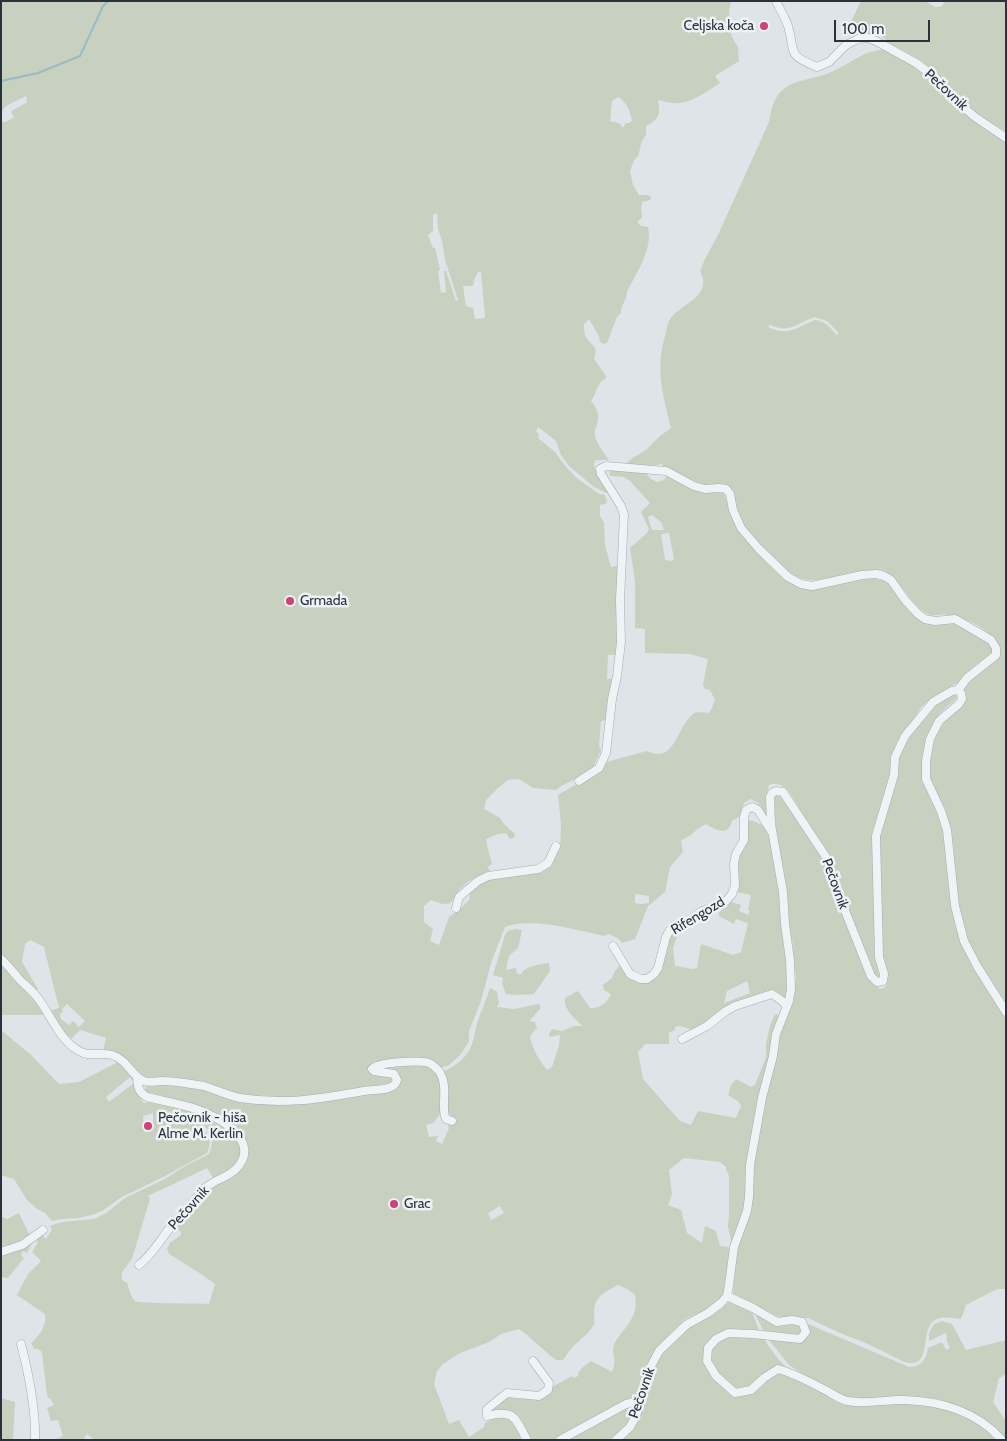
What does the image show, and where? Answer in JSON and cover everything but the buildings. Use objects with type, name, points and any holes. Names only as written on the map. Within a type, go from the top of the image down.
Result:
[{"type":"street","name":"Pečovnik","points":[[776,1],[788,26],[792,52],[799,60],[817,67],[829,62],[846,45],[858,39],[868,38],[876,40],[916,63],[936,78],[955,100],[975,117],[1006,138]]},
{"type":"street","points":[[579,781],[598,768],[606,754],[621,642],[620,600],[624,515],[621,506],[600,470],[602,467],[616,466],[666,471],[694,486],[705,489],[726,489],[730,494],[733,510],[741,528],[759,549],[788,577],[801,584],[812,586],[862,575],[876,574],[884,576],[891,580],[905,600],[925,619],[936,621],[955,619],[984,635],[991,640],[996,648],[996,655],[967,678],[958,690],[961,693],[962,699],[959,704],[939,721],[930,739],[926,761],[926,779],[941,811],[947,830],[955,906],[964,941],[977,966],[1006,1012]]},
{"type":"street","name":"Pečovnik","points":[[616,1440],[630,1427],[636,1416],[650,1368],[659,1351],[690,1322],[708,1313],[721,1303],[726,1296],[729,1285],[734,1247],[750,1197],[750,1165],[762,1098],[773,1056],[776,1034],[791,989],[783,892],[772,832],[770,797],[776,791],[783,792],[826,856],[842,903],[871,976],[877,982],[883,981],[884,974],[879,957],[876,836],[894,775],[895,757],[905,736],[933,702],[952,691],[958,690]]},
{"type":"street","name":"Rifengozd","points":[[613,946],[630,974],[641,979],[647,979],[654,974],[658,968],[664,944],[670,930],[685,924],[702,911],[720,905],[732,894],[735,886],[734,864],[736,854],[744,840],[744,817],[746,810],[752,806],[758,810],[772,832]]},
{"type":"street","points":[[456,908],[459,898],[478,881],[488,876],[538,869],[548,863],[556,846]]},
{"type":"street","name":"Pečovnik","points":[[1,959],[33,992],[58,1030],[76,1049],[82,1053],[112,1055],[126,1063],[132,1070],[141,1094],[208,1114],[240,1136],[244,1145],[244,1155],[237,1169],[214,1181],[204,1189],[186,1212],[170,1228],[149,1257],[140,1265]]},
{"type":"street","points":[[682,1039],[707,1026],[735,1006],[772,994],[786,1006]]},
{"type":"street","name":"Pečovnik","points":[[136,1077],[146,1082],[178,1082],[203,1086],[238,1097],[272,1102],[314,1100],[392,1087],[398,1080],[395,1076],[391,1073],[374,1071],[372,1068],[387,1062],[426,1062],[439,1070],[443,1079],[444,1116],[452,1121]]},
{"type":"street","points":[[1,1252],[22,1245],[43,1230]]},
{"type":"street","points":[[726,1296],[753,1308],[777,1322],[792,1320],[802,1322],[806,1332],[800,1339],[728,1333],[716,1339],[708,1348],[707,1362],[716,1376],[735,1393],[751,1390],[778,1369],[793,1373],[846,1401],[859,1403],[906,1400],[944,1404],[965,1412],[993,1429],[1002,1440]]},
{"type":"street","points":[[21,1344],[33,1409],[35,1440]]},
{"type":"street","points":[[527,1440],[514,1417],[506,1413],[487,1416],[487,1409],[507,1393],[539,1396],[548,1390],[549,1383],[533,1361]]},
{"type":"street","points":[[560,1440],[626,1404],[639,1401]]},
{"type":"green space","points":[[1,1],[731,1],[729,11],[730,29],[738,47],[739,61],[715,76],[720,83],[694,99],[675,103],[658,100],[658,115],[646,126],[646,135],[630,171],[633,185],[639,195],[651,197],[650,200],[642,202],[642,218],[637,222],[641,226],[648,227],[649,236],[646,252],[627,292],[621,313],[617,317],[607,343],[600,342],[599,336],[589,319],[584,324],[586,337],[596,351],[594,359],[606,376],[598,386],[591,401],[598,415],[595,432],[596,438],[600,448],[609,460],[596,460],[594,463],[595,469],[611,495],[594,487],[569,466],[561,455],[556,441],[538,427],[536,431],[539,435],[538,438],[555,452],[578,479],[599,494],[605,495],[607,503],[600,505],[600,516],[604,523],[605,546],[611,567],[617,566],[618,655],[608,655],[607,679],[613,679],[609,720],[601,721],[599,746],[601,750],[591,772],[556,790],[533,788],[519,779],[508,780],[497,789],[486,800],[484,809],[500,818],[515,834],[514,838],[510,839],[506,833],[486,839],[492,864],[488,867],[490,871],[477,876],[466,884],[448,904],[431,900],[424,906],[424,922],[433,929],[430,941],[439,945],[449,917],[469,900],[471,890],[478,881],[536,868],[560,850],[561,824],[558,795],[592,775],[601,765],[610,761],[647,751],[656,754],[664,753],[670,749],[693,714],[699,712],[709,713],[712,708],[715,700],[710,690],[705,689],[703,685],[708,659],[690,654],[645,653],[645,629],[635,628],[635,581],[630,548],[649,529],[641,512],[650,503],[630,481],[624,477],[610,476],[609,469],[649,470],[647,475],[657,482],[664,480],[667,475],[720,490],[725,495],[732,518],[741,532],[802,585],[884,575],[921,619],[949,619],[988,639],[994,651],[959,682],[933,697],[921,707],[906,732],[896,743],[892,757],[891,777],[875,825],[872,849],[875,894],[874,942],[880,977],[875,976],[863,949],[833,865],[825,849],[790,793],[781,785],[775,784],[769,785],[767,794],[769,817],[766,818],[758,803],[751,799],[745,802],[742,815],[732,821],[725,831],[706,824],[681,841],[683,852],[670,867],[665,892],[648,906],[635,939],[622,943],[619,939],[609,934],[604,936],[541,924],[516,924],[505,927],[491,963],[481,1001],[469,1031],[469,1041],[461,1054],[449,1065],[440,1068],[428,1060],[387,1060],[373,1065],[367,1071],[376,1075],[392,1075],[395,1079],[391,1085],[272,1100],[236,1096],[201,1084],[143,1079],[103,1051],[106,1038],[80,1030],[72,1038],[64,1035],[48,1011],[59,1008],[44,947],[30,940],[25,944],[22,962],[38,989],[35,992],[1,957],[1,122],[6,122],[14,117],[11,112],[27,102],[26,96],[6,106],[1,112]],"holes":[[[618,97],[626,104],[629,110],[632,120],[630,123],[626,123],[623,128],[619,123],[610,121],[612,101]],[[437,213],[438,229],[445,260],[458,300],[456,301],[446,271],[444,271],[446,292],[441,293],[438,271],[440,270],[435,248],[433,248],[428,235],[433,231],[433,215]],[[478,272],[481,272],[485,318],[475,319],[473,308],[466,306],[463,286],[473,286]],[[652,515],[661,522],[664,530],[652,530],[648,517]],[[669,533],[674,559],[671,561],[665,560],[661,534]],[[635,894],[649,896],[649,903],[635,903]],[[67,1004],[85,1021],[79,1027],[73,1021],[69,1025],[61,1019],[60,1014],[63,1012],[62,1009]]]},
{"type":"green space","points":[[861,1],[925,1],[938,7],[942,6],[945,1],[1006,1],[1006,132],[974,112],[931,69],[917,58],[892,45],[881,34],[864,32],[855,26],[851,22]]},
{"type":"green space","points":[[885,49],[901,56],[935,80],[971,117],[1006,142],[1006,1006],[966,937],[959,910],[950,827],[930,776],[929,767],[931,749],[938,732],[965,696],[962,686],[997,656],[1000,649],[996,642],[985,631],[971,622],[948,615],[926,613],[914,603],[898,582],[886,572],[869,570],[817,580],[807,580],[798,577],[759,546],[742,526],[732,501],[732,492],[726,484],[704,486],[663,467],[662,464],[640,466],[627,463],[646,450],[671,428],[660,371],[662,348],[668,324],[680,309],[699,294],[702,288],[703,280],[700,271],[769,122],[772,108],[778,95],[790,85],[824,75],[867,53]],"holes":[[[815,317],[827,321],[839,333],[836,335],[827,325],[815,320],[787,331],[768,327],[770,325],[783,328],[793,327]]]},
{"type":"green space","points":[[952,693],[957,698],[940,713],[931,730],[923,759],[944,828],[956,928],[972,966],[1006,1016],[1006,1289],[997,1289],[966,1305],[961,1319],[943,1318],[931,1323],[923,1354],[920,1360],[914,1363],[904,1362],[808,1318],[777,1316],[733,1297],[735,1259],[752,1201],[753,1165],[777,1037],[792,998],[796,980],[793,944],[788,924],[787,890],[776,831],[774,798],[776,794],[779,794],[822,857],[871,980],[880,989],[884,988],[887,985],[888,978],[881,953],[877,849],[880,825],[901,747],[935,705]]},
{"type":"green space","points":[[751,820],[764,826],[769,834],[781,891],[783,924],[787,946],[787,1000],[779,994],[769,992],[756,1000],[727,1008],[693,1031],[677,1026],[675,1030],[669,1033],[669,1044],[645,1044],[638,1052],[643,1079],[680,1121],[691,1125],[698,1111],[736,1118],[741,1106],[739,1102],[728,1095],[731,1085],[736,1079],[751,1087],[755,1085],[766,1057],[766,1044],[770,1026],[775,1014],[780,1016],[772,1034],[769,1062],[758,1097],[748,1163],[747,1200],[732,1246],[728,1226],[729,1176],[726,1167],[720,1162],[684,1158],[669,1170],[672,1194],[668,1205],[681,1210],[687,1233],[702,1243],[705,1226],[716,1231],[720,1246],[728,1247],[730,1252],[729,1270],[725,1290],[720,1301],[713,1307],[685,1319],[678,1330],[662,1343],[655,1352],[641,1380],[637,1397],[556,1440],[528,1440],[516,1417],[506,1412],[492,1415],[489,1412],[498,1401],[511,1394],[511,1398],[520,1399],[521,1395],[529,1397],[542,1396],[552,1387],[572,1376],[574,1378],[578,1376],[581,1369],[591,1361],[612,1372],[614,1344],[630,1321],[636,1301],[635,1295],[618,1285],[605,1292],[598,1299],[594,1307],[594,1323],[592,1328],[569,1351],[563,1360],[556,1360],[519,1329],[501,1334],[489,1342],[458,1354],[443,1364],[437,1371],[434,1384],[449,1424],[459,1420],[469,1437],[484,1427],[485,1423],[501,1416],[506,1416],[514,1420],[524,1440],[94,1440],[87,1434],[83,1440],[53,1440],[63,1436],[58,1420],[51,1421],[47,1408],[54,1405],[47,1395],[42,1352],[34,1349],[31,1343],[42,1330],[45,1314],[17,1295],[28,1274],[41,1261],[32,1252],[37,1244],[38,1236],[41,1234],[46,1239],[52,1230],[50,1226],[62,1222],[94,1219],[106,1213],[125,1198],[165,1179],[209,1154],[212,1138],[203,1125],[201,1127],[209,1139],[207,1153],[122,1197],[102,1211],[79,1218],[52,1221],[45,1213],[27,1200],[14,1179],[1,1175],[1,1030],[31,1055],[59,1084],[79,1082],[120,1061],[131,1073],[141,1100],[144,1103],[155,1101],[189,1108],[203,1113],[234,1132],[242,1144],[243,1150],[242,1158],[232,1170],[213,1178],[207,1168],[148,1196],[150,1199],[132,1259],[122,1272],[122,1280],[127,1283],[135,1301],[146,1303],[209,1304],[215,1284],[169,1254],[167,1249],[170,1243],[181,1235],[181,1232],[178,1230],[173,1231],[171,1228],[207,1187],[239,1168],[245,1160],[247,1147],[241,1136],[224,1122],[193,1106],[148,1096],[145,1093],[146,1085],[181,1083],[205,1088],[227,1097],[269,1104],[316,1102],[390,1090],[397,1087],[400,1083],[400,1078],[395,1072],[377,1069],[385,1065],[428,1065],[440,1076],[443,1088],[442,1112],[433,1123],[426,1125],[429,1137],[438,1136],[436,1141],[442,1144],[449,1128],[450,1119],[452,1119],[451,1115],[445,1113],[446,1088],[442,1072],[460,1061],[470,1049],[490,988],[497,992],[499,1003],[497,1007],[514,1009],[539,1004],[541,1008],[529,1021],[535,1022],[537,1028],[530,1037],[537,1055],[547,1070],[552,1067],[559,1046],[560,1035],[549,1037],[552,1029],[562,1031],[574,1026],[583,1026],[568,1010],[565,998],[578,991],[590,1008],[603,1005],[611,994],[604,990],[603,985],[612,978],[622,962],[629,972],[639,979],[644,981],[655,978],[660,970],[670,933],[675,929],[679,931],[673,948],[675,966],[697,968],[701,944],[733,955],[741,952],[748,923],[736,919],[734,924],[719,916],[719,913],[728,901],[741,905],[739,911],[748,915],[750,911],[748,910],[751,895],[736,892],[736,863],[738,854],[744,844],[747,822]],"holes":[[[747,981],[750,993],[724,1003],[727,991]],[[130,1077],[134,1083],[109,1102],[106,1097]],[[153,1113],[153,1130],[144,1132],[143,1116]],[[500,1206],[504,1213],[491,1220],[488,1213]]]},
{"type":"green space","points":[[522,930],[518,948],[509,956],[506,970],[516,968],[517,974],[521,974],[530,967],[549,963],[550,971],[534,994],[506,994],[502,984],[503,978],[493,975],[505,935],[508,931]]},
{"type":"green space","points":[[1,960],[31,991],[47,1015],[1,1015]]},
{"type":"green space","points":[[19,1213],[29,1234],[21,1242],[1,1250],[1,1216],[7,1219]]},
{"type":"green space","points":[[31,1242],[27,1253],[23,1251],[21,1255],[24,1258],[8,1278],[1,1277],[1,1253]]},
{"type":"green space","points":[[729,1302],[751,1309],[758,1328],[779,1360],[788,1369],[836,1400],[930,1404],[967,1414],[998,1440],[621,1440],[659,1356],[692,1323],[721,1309]]},
{"type":"green space","points":[[756,1311],[788,1323],[808,1324],[909,1367],[917,1366],[922,1362],[928,1348],[942,1342],[946,1350],[950,1348],[946,1339],[946,1333],[929,1341],[929,1333],[934,1324],[942,1321],[952,1324],[966,1350],[1006,1340],[1006,1374],[999,1378],[993,1402],[1006,1421],[1006,1440],[980,1416],[938,1400],[903,1397],[844,1399],[789,1365],[766,1336],[756,1316]]},
{"type":"green space","points":[[1,1398],[15,1402],[13,1439],[16,1440],[1,1440]]},
{"type":"green space","points":[[634,1405],[636,1409],[633,1419],[613,1440],[563,1440],[628,1406]]},
{"type":"waterway","points":[[1,81],[38,73],[80,56],[103,6],[108,1]]},
{"type":"place","name":"Celjska koča","points":[[764,26]]},
{"type":"place","name":"Grmada","points":[[290,601]]},
{"type":"place","name":"Pečovnik - hiša Alme M. Kerlin","points":[[148,1126]]},
{"type":"place","name":"Grac","points":[[394,1204]]}]
